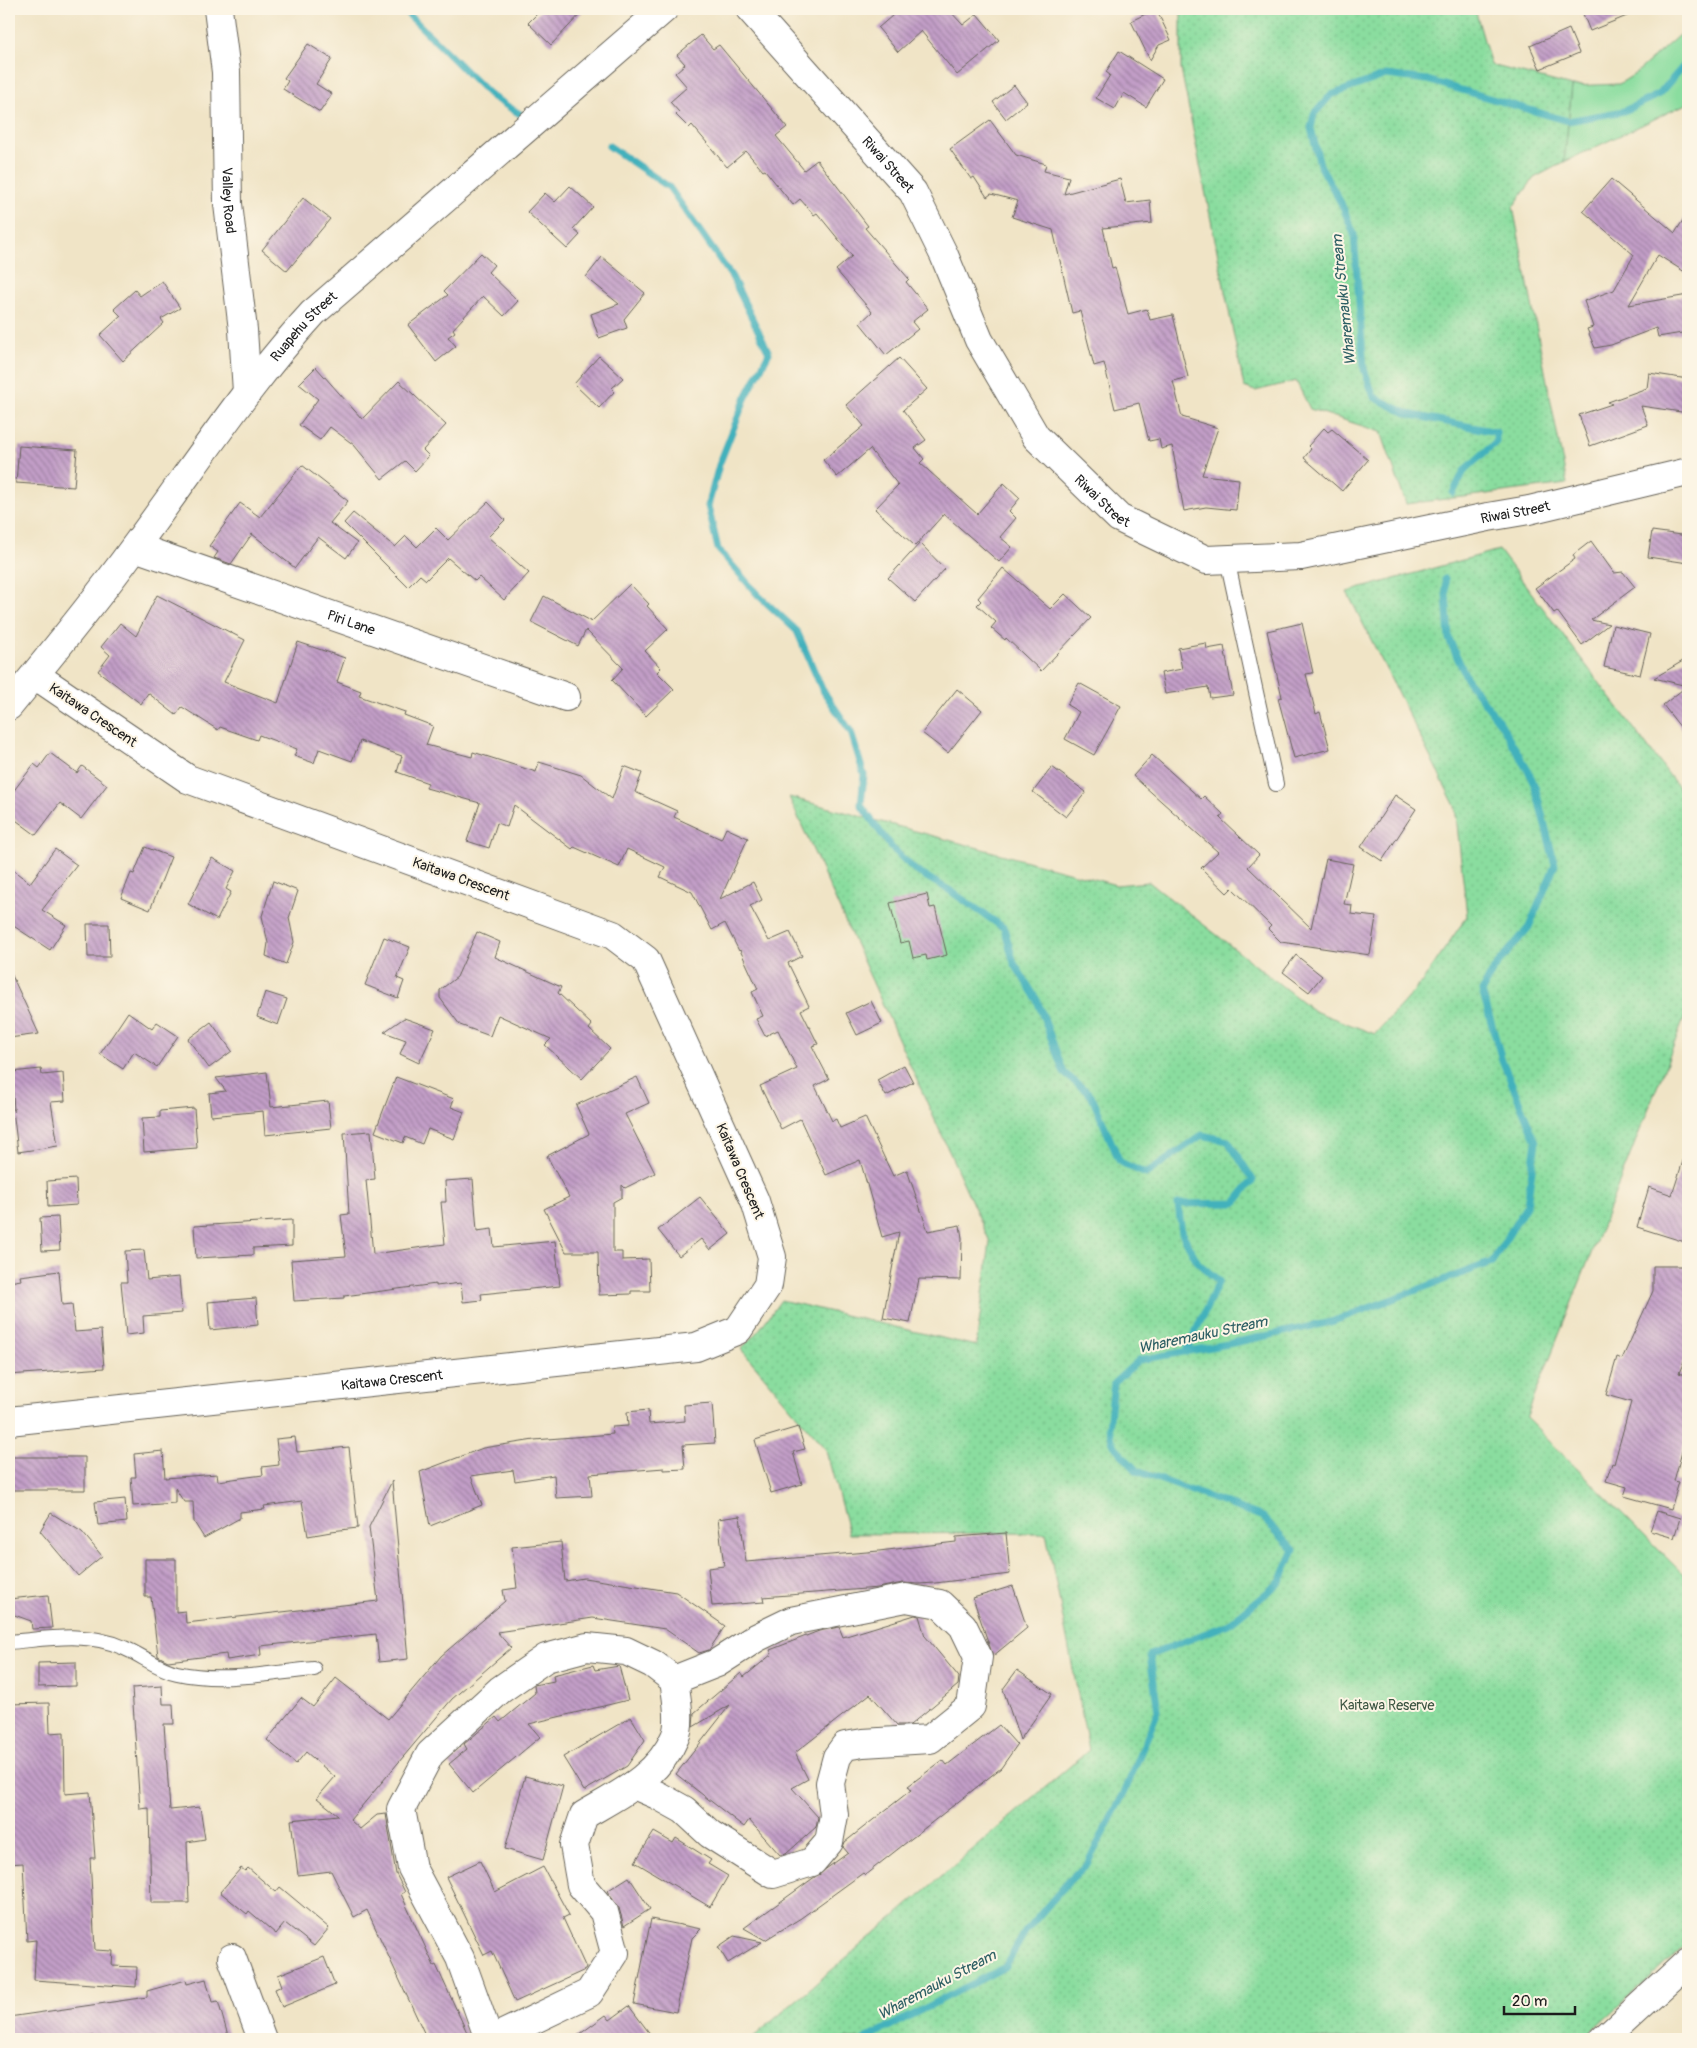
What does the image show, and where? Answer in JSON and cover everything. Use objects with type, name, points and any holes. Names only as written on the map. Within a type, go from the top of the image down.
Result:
[{"type":"street","name":"Valley Road","points":[[218,9],[226,72],[228,204],[243,330],[247,392]]},
{"type":"street","name":"Ruapehu Street","points":[[9,706],[135,547],[279,350],[313,313],[664,9]]},
{"type":"street","name":"Riwai Street","points":[[750,9],[912,192],[944,255],[979,340],[1036,437],[1119,518],[1206,560],[1301,556],[1530,510],[1688,472]]},
{"type":"street","name":"Piri Lane","points":[[135,547],[566,697]]},
{"type":"street","name":"Kaitawa Crescent","points":[[9,1420],[696,1347],[738,1330],[768,1285],[772,1257],[756,1201],[646,960],[613,934],[188,779],[34,676]]},
{"type":"street","points":[[634,1785],[684,1810],[710,1834],[773,1874],[812,1862],[829,1842],[834,1815],[830,1783],[837,1757],[845,1746],[863,1742],[930,1739],[972,1706],[978,1657],[963,1626],[940,1604],[906,1598],[791,1621],[756,1638],[717,1663],[674,1680]]},
{"type":"street","points":[[587,1647],[626,1651],[652,1664],[674,1680],[678,1706],[676,1736],[661,1761],[634,1785],[584,1815],[574,1845],[581,1886],[604,1912],[614,1953],[589,1993],[491,2039],[460,1958],[412,1868],[401,1809],[430,1754],[500,1690],[546,1658],[587,1647]]},
{"type":"street","points":[[232,1958],[262,2039]]},
{"type":"street","points":[[1604,2039],[1688,1962]]},
{"type":"lane","points":[[1227,559],[1276,784]]},
{"type":"lane","points":[[9,1642],[88,1637],[120,1646],[176,1673],[213,1678],[314,1668]]},
{"type":"green space","points":[[1181,9],[1475,9],[1491,65],[1572,86],[1564,162],[1534,178],[1513,207],[1567,484],[1406,504],[1381,432],[1310,409],[1296,381],[1255,391],[1244,387],[1181,69]]},
{"type":"green space","points":[[1688,27],[1688,103],[1564,162],[1572,86],[1619,84],[1635,74]]},
{"type":"green space","name":"Kaitawa Reserve","points":[[1499,550],[1688,800],[1688,1009],[1526,1418],[1688,1577],[1688,1943],[1583,2039],[751,2039],[1089,1750],[1046,1533],[849,1534],[826,1450],[741,1349],[759,1330],[781,1300],[976,1346],[990,1242],[789,797],[1116,885],[1149,882],[1314,1011],[1375,1034],[1422,982],[1467,916],[1455,806],[1347,592]]},
{"type":"building","points":[[542,9],[585,9],[551,45],[528,23]]},
{"type":"building","points":[[900,9],[948,9],[963,25],[977,14],[999,40],[957,75],[921,31],[898,52],[878,28]]},
{"type":"building","points":[[1156,9],[1171,40],[1159,45],[1150,60],[1131,21]]},
{"type":"building","points":[[1581,9],[1644,9],[1590,31]]},
{"type":"building","points":[[1569,29],[1579,53],[1540,69],[1530,46]]},
{"type":"building","points":[[701,35],[713,49],[719,45],[787,127],[776,136],[804,170],[817,160],[868,226],[865,228],[909,279],[906,282],[928,309],[912,322],[918,329],[886,355],[860,323],[872,312],[836,270],[852,256],[817,213],[814,215],[800,199],[793,205],[765,170],[763,171],[746,151],[727,167],[692,125],[689,128],[676,115],[679,112],[670,102],[687,87],[675,73],[685,64],[677,55]]},
{"type":"building","points":[[308,44],[332,59],[316,84],[332,94],[320,112],[283,89],[288,81],[284,78]]},
{"type":"building","points":[[1119,51],[1163,79],[1146,107],[1124,93],[1115,109],[1096,98],[1110,75],[1106,72]]},
{"type":"building","points":[[1014,85],[1027,102],[1006,119],[993,102]]},
{"type":"building","points":[[990,120],[1016,155],[1046,164],[1044,171],[1069,177],[1064,194],[1120,179],[1126,203],[1150,200],[1152,223],[1103,228],[1112,268],[1115,267],[1128,314],[1147,309],[1150,320],[1173,315],[1188,377],[1173,381],[1182,417],[1218,428],[1202,475],[1239,479],[1236,510],[1206,507],[1184,511],[1172,446],[1161,449],[1159,439],[1149,441],[1139,403],[1115,409],[1104,363],[1094,366],[1080,311],[1072,313],[1053,230],[1012,217],[1018,201],[991,194],[987,197],[974,177],[971,179],[950,149]]},
{"type":"building","points":[[1611,179],[1675,233],[1688,212],[1688,274],[1658,255],[1629,305],[1688,295],[1688,332],[1658,337],[1656,328],[1611,345],[1595,348],[1587,329],[1593,327],[1584,301],[1614,290],[1634,255],[1583,211]]},
{"type":"building","points":[[570,186],[593,207],[573,229],[580,235],[567,249],[527,212],[545,193],[555,202]]},
{"type":"building","points":[[303,198],[330,219],[287,271],[262,250]]},
{"type":"building","points":[[481,253],[494,265],[488,272],[518,301],[504,316],[483,296],[453,329],[455,332],[448,337],[456,346],[436,362],[408,325],[448,295],[444,291]]},
{"type":"building","points":[[602,257],[645,293],[624,319],[627,328],[599,338],[591,314],[619,304],[586,277]]},
{"type":"building","points":[[162,281],[180,308],[161,319],[164,323],[123,361],[100,335],[121,316],[114,309],[135,290],[140,296]]},
{"type":"building","points":[[599,356],[623,378],[612,388],[615,391],[599,408],[574,384]]},
{"type":"building","points":[[899,358],[927,389],[903,410],[926,440],[915,448],[924,459],[920,463],[977,514],[1004,483],[1020,498],[1009,511],[1016,518],[1000,537],[1012,547],[999,562],[944,514],[915,546],[875,509],[898,485],[870,449],[837,477],[823,460],[864,426],[846,405]]},
{"type":"building","points":[[316,367],[362,419],[399,381],[446,425],[423,450],[429,456],[415,471],[405,461],[382,479],[354,445],[330,427],[320,440],[299,425],[318,399],[299,384]]},
{"type":"building","points":[[1649,373],[1688,379],[1688,413],[1641,406],[1648,425],[1590,446],[1579,415],[1612,404],[1608,402],[1647,388]]},
{"type":"building","points":[[1324,428],[1328,432],[1332,429],[1368,460],[1342,491],[1304,458],[1311,449],[1308,446]]},
{"type":"building","points":[[19,446],[77,450],[74,487],[16,483]]},
{"type":"building","points":[[302,465],[348,501],[330,523],[357,543],[346,558],[318,537],[295,568],[252,534],[231,564],[214,558],[218,552],[209,546],[240,503],[260,517]]},
{"type":"building","points":[[488,502],[505,520],[488,537],[529,573],[504,600],[479,577],[475,581],[448,558],[426,580],[420,575],[408,587],[344,523],[353,513],[395,547],[406,536],[417,547],[436,528],[448,540]]},
{"type":"building","points":[[1652,531],[1688,536],[1688,563],[1648,557]]},
{"type":"building","points":[[1591,541],[1614,573],[1623,572],[1635,587],[1591,620],[1609,624],[1582,645],[1557,611],[1554,613],[1535,588],[1575,559],[1573,555]]},
{"type":"building","points":[[920,543],[945,569],[915,602],[888,578]]},
{"type":"building","points":[[1003,568],[1050,609],[1065,594],[1091,618],[1041,671],[1006,638],[1005,640],[991,628],[996,622],[977,605],[981,601],[978,598]]},
{"type":"building","points":[[630,584],[649,604],[647,606],[668,629],[645,651],[661,668],[657,672],[674,689],[646,716],[612,680],[623,668],[586,630],[578,646],[531,622],[544,596],[591,622]]},
{"type":"building","points":[[157,595],[245,640],[224,682],[278,703],[298,642],[345,658],[337,682],[361,691],[359,696],[405,712],[404,715],[433,726],[426,745],[472,757],[473,752],[536,772],[539,762],[581,775],[612,799],[624,766],[642,773],[635,792],[677,811],[674,817],[721,839],[726,828],[748,838],[720,899],[753,882],[762,900],[750,906],[769,941],[790,932],[802,956],[788,963],[809,1006],[801,1010],[818,1044],[812,1046],[829,1079],[815,1086],[832,1121],[836,1119],[840,1128],[865,1117],[893,1176],[907,1170],[928,1231],[960,1225],[962,1238],[961,1280],[919,1279],[910,1323],[883,1318],[899,1232],[882,1237],[860,1160],[826,1175],[800,1119],[781,1129],[760,1086],[797,1069],[778,1030],[765,1036],[756,1019],[763,1016],[752,992],[758,989],[725,923],[712,930],[692,892],[660,877],[665,867],[627,849],[619,867],[574,847],[572,849],[514,805],[507,827],[497,823],[489,848],[467,841],[480,803],[426,788],[428,783],[397,772],[402,756],[360,741],[352,761],[319,749],[314,763],[294,756],[297,749],[259,735],[257,740],[220,727],[218,730],[182,707],[176,715],[148,693],[141,704],[98,671],[110,655],[101,647],[120,623],[136,636]]},
{"type":"building","points":[[1302,623],[1313,673],[1306,674],[1316,714],[1320,712],[1330,749],[1294,758],[1278,698],[1282,697],[1267,631]]},
{"type":"building","points":[[1613,625],[1650,634],[1640,675],[1604,667]]},
{"type":"building","points":[[1206,643],[1207,649],[1224,646],[1233,695],[1210,698],[1208,687],[1165,694],[1161,673],[1182,669],[1178,648]]},
{"type":"building","points":[[1688,658],[1688,737],[1663,705],[1687,686],[1654,678]]},
{"type":"building","points":[[1079,683],[1121,706],[1094,755],[1065,739],[1079,712],[1067,705]]},
{"type":"building","points":[[957,689],[982,710],[948,753],[922,733]]},
{"type":"building","points":[[50,753],[77,773],[82,766],[107,785],[81,819],[60,803],[36,835],[9,815],[9,797],[34,764],[39,768]]},
{"type":"building","points":[[1152,755],[1201,799],[1204,796],[1223,814],[1220,818],[1259,855],[1248,867],[1311,928],[1326,859],[1353,864],[1344,904],[1352,905],[1351,914],[1376,917],[1370,955],[1281,942],[1268,929],[1271,926],[1232,888],[1227,893],[1201,868],[1218,852],[1133,776]]},
{"type":"building","points":[[1052,767],[1086,792],[1066,817],[1033,792]]},
{"type":"building","points":[[1395,795],[1416,809],[1382,861],[1361,847]]},
{"type":"building","points":[[145,847],[171,857],[150,910],[121,898],[131,873],[134,874]]},
{"type":"building","points":[[55,849],[77,865],[42,910],[66,925],[50,950],[9,923],[9,867],[30,883]]},
{"type":"building","points":[[212,858],[235,871],[226,889],[231,892],[217,920],[188,904]]},
{"type":"building","points":[[273,881],[298,891],[289,918],[294,942],[286,964],[266,956],[268,943],[262,916]]},
{"type":"building","points":[[927,894],[930,908],[935,907],[947,955],[927,960],[926,955],[913,958],[909,941],[900,943],[890,903]]},
{"type":"building","points":[[87,924],[109,924],[110,957],[88,957]]},
{"type":"building","points":[[477,932],[500,942],[495,957],[561,987],[558,993],[592,1025],[589,1029],[610,1049],[582,1079],[545,1045],[551,1039],[498,1015],[490,1036],[460,1025],[440,998],[440,990],[457,977]]},
{"type":"building","points":[[384,937],[410,947],[397,978],[404,981],[398,998],[365,985]]},
{"type":"building","points":[[1296,955],[1322,976],[1309,992],[1283,972]]},
{"type":"building","points":[[9,969],[39,1034],[9,1038]]},
{"type":"building","points":[[265,992],[287,999],[278,1025],[257,1017]]},
{"type":"building","points":[[871,1001],[882,1023],[857,1035],[846,1013]]},
{"type":"building","points":[[128,1012],[152,1029],[157,1022],[178,1036],[157,1067],[134,1052],[123,1069],[100,1054]]},
{"type":"building","points":[[404,1018],[435,1029],[419,1063],[400,1054],[406,1040],[384,1032]]},
{"type":"building","points":[[211,1022],[232,1051],[209,1068],[188,1039]]},
{"type":"building","points":[[904,1065],[913,1082],[886,1096],[877,1080]]},
{"type":"building","points":[[41,1069],[42,1075],[63,1073],[65,1101],[51,1102],[58,1146],[18,1152],[11,1072]]},
{"type":"building","points":[[267,1072],[271,1107],[328,1101],[331,1128],[265,1135],[263,1111],[211,1116],[209,1093],[226,1091],[216,1078]]},
{"type":"building","points":[[396,1077],[454,1099],[451,1107],[464,1112],[454,1139],[428,1129],[422,1144],[405,1137],[403,1143],[375,1132]]},
{"type":"building","points":[[637,1077],[649,1103],[625,1114],[655,1173],[625,1188],[622,1185],[622,1197],[613,1202],[613,1252],[622,1252],[622,1260],[649,1259],[650,1291],[631,1291],[631,1294],[599,1295],[598,1252],[566,1252],[544,1209],[569,1197],[547,1156],[589,1134],[576,1105]]},
{"type":"building","points":[[194,1108],[197,1148],[144,1152],[142,1118],[160,1117],[160,1111]]},
{"type":"building","points":[[371,1131],[375,1179],[366,1180],[373,1254],[445,1244],[441,1202],[446,1202],[445,1181],[473,1179],[477,1231],[492,1229],[494,1247],[555,1241],[560,1286],[481,1294],[482,1300],[463,1302],[461,1283],[436,1286],[436,1284],[344,1296],[344,1298],[294,1301],[291,1260],[346,1256],[341,1215],[349,1214],[344,1133]]},
{"type":"building","points":[[1684,1158],[1688,1159],[1688,1243],[1637,1227],[1649,1187],[1672,1195]]},
{"type":"building","points":[[76,1179],[77,1205],[48,1207],[47,1181]]},
{"type":"building","points":[[700,1197],[730,1234],[710,1250],[701,1239],[679,1256],[658,1230]]},
{"type":"building","points":[[58,1217],[60,1250],[42,1251],[40,1218]]},
{"type":"building","points":[[292,1220],[292,1246],[253,1248],[253,1255],[196,1258],[194,1226]]},
{"type":"building","points":[[144,1250],[147,1280],[179,1277],[182,1313],[143,1316],[144,1333],[126,1335],[121,1282],[127,1282],[125,1251]]},
{"type":"building","points":[[1653,1266],[1688,1266],[1688,1352],[1679,1373],[1688,1376],[1688,1430],[1674,1481],[1679,1482],[1671,1509],[1624,1496],[1627,1487],[1606,1481],[1612,1463],[1614,1464],[1631,1402],[1606,1395],[1617,1357],[1622,1359],[1653,1291]]},
{"type":"building","points":[[59,1271],[62,1305],[72,1304],[75,1332],[101,1330],[104,1368],[9,1375],[9,1282],[21,1280],[20,1276]]},
{"type":"building","points":[[256,1298],[258,1325],[210,1330],[208,1302]]},
{"type":"building","points":[[712,1403],[715,1443],[683,1445],[685,1469],[664,1470],[664,1468],[590,1474],[592,1496],[556,1498],[554,1475],[515,1481],[513,1470],[471,1476],[482,1505],[430,1526],[420,1472],[483,1448],[534,1440],[613,1434],[612,1427],[628,1426],[627,1412],[648,1410],[649,1424],[685,1421],[684,1405]]},
{"type":"building","points":[[798,1427],[805,1449],[793,1452],[802,1484],[771,1493],[755,1440]]},
{"type":"building","points":[[295,1437],[297,1452],[349,1447],[358,1528],[308,1536],[302,1501],[264,1506],[265,1509],[240,1512],[240,1518],[204,1538],[194,1522],[193,1502],[184,1502],[175,1488],[175,1503],[133,1506],[131,1477],[136,1477],[134,1454],[163,1451],[165,1478],[217,1474],[218,1481],[263,1475],[262,1467],[279,1465],[276,1439]]},
{"type":"building","points":[[9,1457],[85,1457],[85,1490],[9,1490]]},
{"type":"building","points":[[392,1481],[408,1659],[379,1662],[376,1634],[260,1646],[261,1655],[227,1660],[226,1654],[168,1661],[158,1656],[151,1597],[145,1597],[145,1559],[176,1559],[176,1612],[185,1611],[186,1623],[378,1601],[369,1527]]},
{"type":"building","points":[[125,1499],[127,1522],[98,1525],[95,1502]]},
{"type":"building","points":[[1657,1511],[1680,1518],[1674,1538],[1650,1531]]},
{"type":"building","points":[[51,1513],[82,1532],[102,1556],[78,1576],[40,1531]]},
{"type":"building","points":[[740,1516],[746,1562],[879,1551],[956,1542],[956,1537],[1006,1533],[1010,1574],[935,1583],[903,1583],[878,1588],[763,1597],[764,1602],[712,1606],[708,1568],[724,1566],[718,1519]]},
{"type":"building","points":[[561,1542],[565,1581],[584,1578],[676,1592],[725,1626],[709,1650],[699,1653],[665,1629],[593,1618],[497,1632],[511,1648],[452,1699],[350,1820],[360,1829],[377,1815],[386,1814],[396,1874],[405,1892],[401,1894],[470,2039],[427,2039],[367,1910],[354,1917],[331,1871],[298,1875],[291,1820],[338,1815],[317,1798],[335,1777],[306,1752],[296,1764],[267,1740],[301,1698],[313,1707],[336,1678],[388,1719],[441,1656],[505,1601],[503,1590],[517,1588],[512,1547]]},
{"type":"building","points":[[1013,1586],[1027,1628],[993,1656],[973,1598]]},
{"type":"building","points":[[48,1595],[52,1628],[32,1629],[31,1621],[9,1613],[9,1599]]},
{"type":"building","points":[[915,1615],[919,1616],[925,1636],[959,1677],[958,1685],[910,1725],[897,1725],[870,1694],[795,1753],[808,1779],[792,1788],[818,1817],[816,1827],[786,1854],[780,1855],[749,1820],[744,1827],[676,1774],[730,1705],[693,1727],[694,1713],[741,1673],[744,1677],[772,1654],[770,1650],[819,1631],[839,1627],[843,1637]]},
{"type":"building","points":[[76,1662],[76,1686],[38,1687],[38,1663]]},
{"type":"building","points":[[593,1665],[595,1670],[619,1666],[628,1700],[529,1724],[540,1737],[473,1793],[449,1764],[467,1749],[464,1744],[496,1717],[500,1722],[535,1693],[534,1685],[554,1681],[553,1675]]},
{"type":"building","points":[[1017,1670],[1052,1694],[1020,1740],[1003,1689]]},
{"type":"building","points":[[162,1686],[163,1704],[173,1704],[174,1724],[164,1724],[170,1810],[200,1807],[205,1839],[187,1842],[189,1903],[151,1903],[149,1808],[140,1809],[132,1688]]},
{"type":"building","points":[[49,1703],[50,1733],[64,1732],[65,1794],[90,1792],[95,1858],[90,1858],[95,1950],[113,1951],[112,1966],[137,1967],[136,1987],[34,1980],[36,1940],[27,1941],[23,1863],[9,1864],[9,1704]]},
{"type":"building","points":[[631,1717],[645,1740],[627,1766],[584,1791],[563,1757]]},
{"type":"building","points":[[999,1725],[1017,1745],[1001,1768],[865,1875],[863,1873],[801,1918],[765,1940],[744,1928],[848,1853],[843,1847],[845,1842],[911,1790],[908,1786],[943,1760],[947,1765]]},
{"type":"building","points":[[525,1776],[563,1786],[543,1860],[505,1849]]},
{"type":"building","points":[[654,1832],[673,1843],[676,1838],[711,1860],[708,1864],[728,1876],[710,1907],[635,1862]]},
{"type":"building","points":[[480,1861],[495,1892],[543,1867],[569,1915],[563,1918],[586,1968],[585,1970],[515,2002],[492,1951],[484,1955],[446,1877]]},
{"type":"building","points":[[241,1868],[245,1871],[248,1868],[276,1892],[280,1887],[329,1928],[314,1946],[285,1923],[276,1934],[249,1911],[247,1914],[220,1892]]},
{"type":"building","points":[[629,1877],[650,1909],[624,1926],[619,1908],[607,1891]]},
{"type":"building","points":[[651,1919],[701,1929],[692,1938],[676,2012],[634,2004]]},
{"type":"building","points":[[734,1936],[762,1942],[728,1963],[718,1947]]},
{"type":"building","points":[[324,1957],[335,1985],[282,2007],[275,1989],[282,1986],[278,1975]]},
{"type":"building","points":[[206,1979],[212,2002],[218,2001],[229,2039],[94,2039],[94,2036],[59,2039],[9,2039],[9,2017],[147,1997],[147,1991],[186,1980],[187,1984]]},
{"type":"building","points":[[629,2006],[654,2039],[573,2039],[606,2015],[610,2020]]},
{"type":"waterway","points":[[403,9],[491,96],[525,117]]},
{"type":"waterway","name":"Wharemauku Stream","points":[[1453,493],[1464,471],[1496,442],[1496,432],[1408,414],[1374,397],[1364,369],[1354,234],[1341,203],[1320,165],[1311,128],[1314,114],[1331,95],[1386,75],[1427,80],[1568,121],[1624,111],[1658,95],[1688,61]]},
{"type":"waterway","points":[[609,146],[669,187],[732,277],[769,353],[745,399],[719,465],[708,506],[718,549],[758,595],[797,631],[822,689],[851,732],[864,775],[861,805],[891,847],[916,871],[949,890],[1004,928],[1014,963],[1037,1000],[1064,1073],[1091,1095],[1120,1162],[1146,1174],[1202,1135],[1228,1141],[1253,1180],[1235,1203],[1178,1204],[1182,1233],[1198,1263],[1219,1281],[1186,1352]]},
{"type":"waterway","name":"Wharemauku Stream","points":[[865,2039],[1005,1967],[1025,1932],[1069,1881],[1087,1864],[1125,1791],[1158,1711],[1150,1655],[1229,1624],[1280,1582],[1294,1550],[1263,1517],[1137,1471],[1116,1448],[1112,1440],[1109,1427],[1114,1383],[1139,1360],[1228,1344],[1331,1322],[1492,1262],[1527,1205],[1536,1142],[1502,1060],[1482,991],[1493,970],[1529,927],[1555,865],[1536,790],[1530,774],[1501,724],[1468,681],[1449,639],[1445,579]]}]
